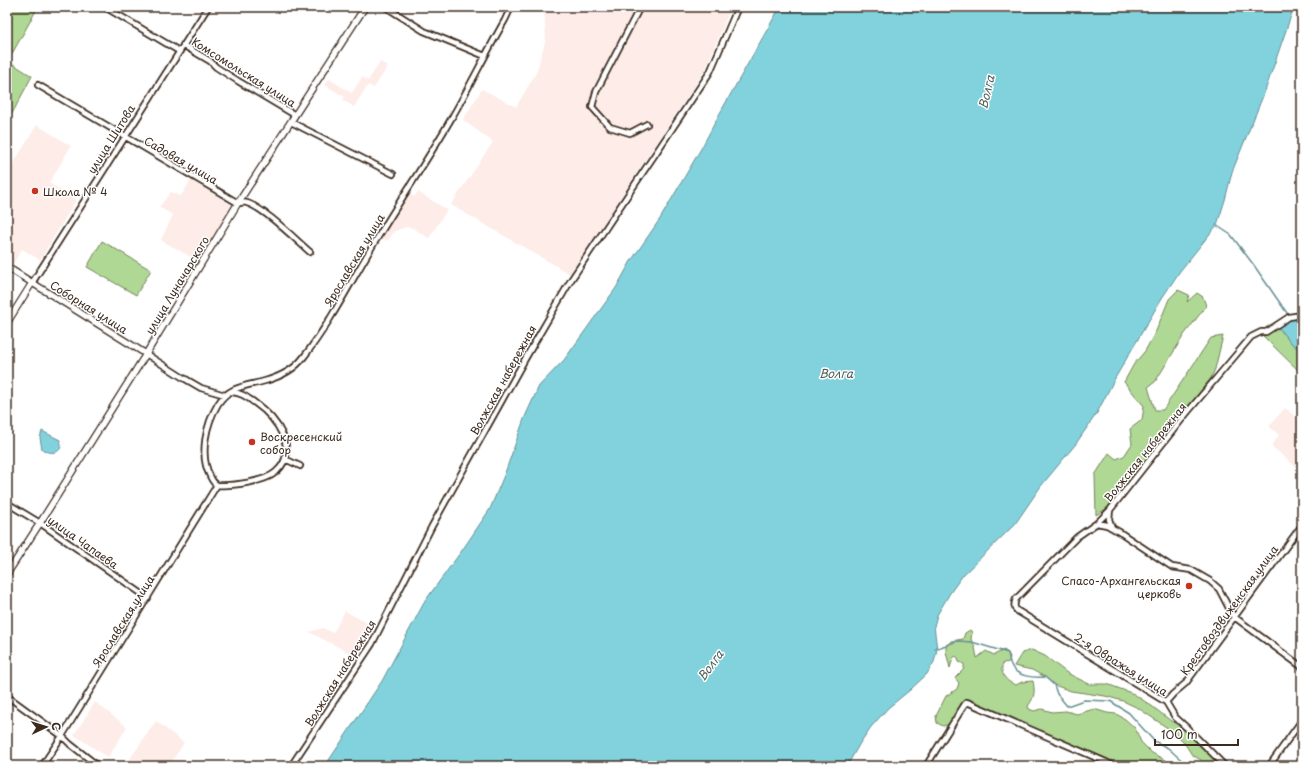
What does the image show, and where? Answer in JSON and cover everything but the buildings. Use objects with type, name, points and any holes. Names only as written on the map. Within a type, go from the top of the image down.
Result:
[{"type":"street","name":"Комсомольская улица","points":[[105,7],[179,51]]},
{"type":"street","name":"улица Шитова","points":[[7,323],[208,7]]},
{"type":"street","name":"улица Луначарского","points":[[7,574],[146,354],[238,203],[364,7]]},
{"type":"street","points":[[386,7],[424,31],[485,56]]},
{"type":"street","name":"Ярославская улица","points":[[42,766],[217,485],[213,482],[206,468],[204,456],[205,442],[212,416],[217,405],[225,395],[240,386],[264,381],[279,376],[292,369],[308,352],[451,119],[511,7]]},
{"type":"street","points":[[640,7],[596,92],[592,107],[610,127],[630,134],[647,124]]},
{"type":"street","name":"Волжская набережная","points":[[291,766],[372,644],[432,526],[570,280],[710,72],[738,7]]},
{"type":"street","name":"Комсомольская улица","points":[[183,45],[294,115]]},
{"type":"street","name":"Садовая улица","points":[[38,85],[238,203],[246,202],[257,208],[310,252]]},
{"type":"street","name":"Комсомольская улица","points":[[291,122],[393,174]]},
{"type":"street","name":"Соборная улица","points":[[7,267],[182,377],[201,388],[225,395]]},
{"type":"street","name":"Волжская набережная","points":[[1014,606],[1016,599],[1077,536],[1097,523],[1110,510],[1186,414],[1251,337],[1261,332],[1266,332],[1285,319],[1302,315]]},
{"type":"street","points":[[217,485],[256,481],[267,477],[276,472],[284,459],[286,451],[283,434],[267,412],[241,393],[231,392]]},
{"type":"street","points":[[284,459],[300,466]]},
{"type":"street","name":"улица Чапаева","points":[[7,503],[40,523],[148,598]]},
{"type":"street","points":[[1110,510],[1109,519],[1112,528]]},
{"type":"street","points":[[1097,523],[1112,528],[1172,567],[1191,570],[1210,581],[1218,589],[1231,613],[1235,617],[1302,666]]},
{"type":"street","name":"Крестовоздвиженская улица","points":[[1166,702],[1186,683],[1302,525]]},
{"type":"street","name":"2-я Овражья улица","points":[[1014,606],[1016,610],[1166,702],[1175,717],[1225,766]]},
{"type":"street","points":[[7,696],[62,736],[98,766]]},
{"type":"street","points":[[926,766],[965,704],[968,702],[1113,766]]},
{"type":"street","points":[[1269,766],[1302,720]]},
{"type":"shaded area","points":[[544,7],[731,7],[705,70],[570,274],[451,205],[493,142],[463,120],[482,89],[516,107],[536,73],[546,39]]},
{"type":"shaded area","points":[[380,62],[388,66],[374,88],[368,85],[354,107],[343,100],[345,97],[325,85],[329,79],[352,93],[362,77],[368,81]]},
{"type":"shaded area","name":"Школа № 4","points":[[37,125],[71,146],[49,183],[76,200],[40,260],[22,249],[13,264],[7,261],[7,174]]},
{"type":"shaded area","points":[[191,180],[233,205],[198,261],[161,240],[173,215],[159,207],[171,192],[181,196]]},
{"type":"shaded area","points":[[418,192],[447,210],[429,238],[413,228],[406,227],[395,231],[387,241],[381,237],[408,193],[414,197]]},
{"type":"shaded area","points":[[1285,408],[1302,422],[1302,472],[1271,446],[1279,435],[1269,426]]},
{"type":"shaded area","points":[[345,611],[376,628],[364,651],[362,650],[358,657],[309,632],[323,628],[333,633]]},
{"type":"shaded area","points":[[95,702],[127,727],[108,757],[74,735]]},
{"type":"shaded area","points":[[156,721],[184,743],[169,766],[125,766]]},
{"type":"green space","points":[[7,7],[38,7],[8,61],[32,76],[7,123]]},
{"type":"green space","points":[[102,241],[151,270],[136,295],[87,267]]},
{"type":"green space","points":[[1178,290],[1189,295],[1187,302],[1197,293],[1203,297],[1206,306],[1184,335],[1155,382],[1148,387],[1155,410],[1163,410],[1211,338],[1223,336],[1215,369],[1211,378],[1109,507],[1096,515],[1095,475],[1109,453],[1116,459],[1124,456],[1132,444],[1130,429],[1142,420],[1144,406],[1124,382],[1134,364],[1145,351],[1156,331],[1169,299]]},
{"type":"green space","points":[[1278,327],[1292,344],[1302,350],[1302,374],[1262,335]]},
{"type":"green space","points":[[970,630],[972,632],[971,639],[975,647],[977,658],[986,651],[994,655],[1004,650],[1010,657],[1009,662],[1003,663],[1002,670],[1004,677],[1012,684],[1016,685],[1022,682],[1033,681],[1034,694],[1028,706],[1029,709],[1034,711],[1042,709],[1052,712],[1066,711],[1077,714],[1094,709],[1116,714],[1125,719],[1135,728],[1141,742],[1152,753],[1165,760],[1172,766],[1116,766],[968,701],[952,723],[943,726],[937,723],[936,716],[946,696],[957,689],[959,683],[955,678],[964,669],[964,664],[959,662],[956,656],[953,658],[950,668],[946,647],[951,641],[963,639],[965,633]]},
{"type":"green space","points":[[1032,650],[1045,656],[1067,673],[1089,684],[1107,684],[1134,694],[1184,729],[1220,766],[1204,766],[1201,760],[1192,755],[1183,741],[1172,731],[1138,708],[1123,701],[1105,696],[1071,691],[1054,685],[1045,677],[1032,670],[1014,666],[1022,653]]},
{"type":"water","name":"Волга","points":[[780,7],[1294,7],[1265,91],[1232,172],[1217,225],[1180,271],[1162,298],[1114,380],[1097,413],[1075,445],[1041,486],[1015,524],[963,575],[950,593],[937,615],[934,626],[937,649],[934,662],[927,674],[888,708],[871,727],[847,766],[325,766],[382,681],[425,601],[490,509],[505,473],[524,419],[539,386],[564,360],[616,288],[631,261],[660,219]]},
{"type":"water","points":[[1293,318],[1302,329],[1302,350],[1292,344],[1278,327]]},
{"type":"water","points":[[42,431],[60,440],[61,445],[59,451],[49,452],[42,449],[40,438]]},
{"type":"waterway","points":[[1216,225],[1231,235],[1289,316]]},
{"type":"waterway","points":[[935,649],[957,641],[972,642],[1008,653],[1013,669],[1026,676],[1045,677],[1054,685],[1057,694],[1067,706],[1084,700],[1110,701],[1129,713],[1154,741],[1168,748],[1188,766]]},
{"type":"place","name":"Школа № 4","points":[[35,191]]},
{"type":"place","name":"Воскресенский собор","points":[[252,442]]},
{"type":"place","name":"Спасо-Архангельская церковь","points":[[1189,586]]}]
